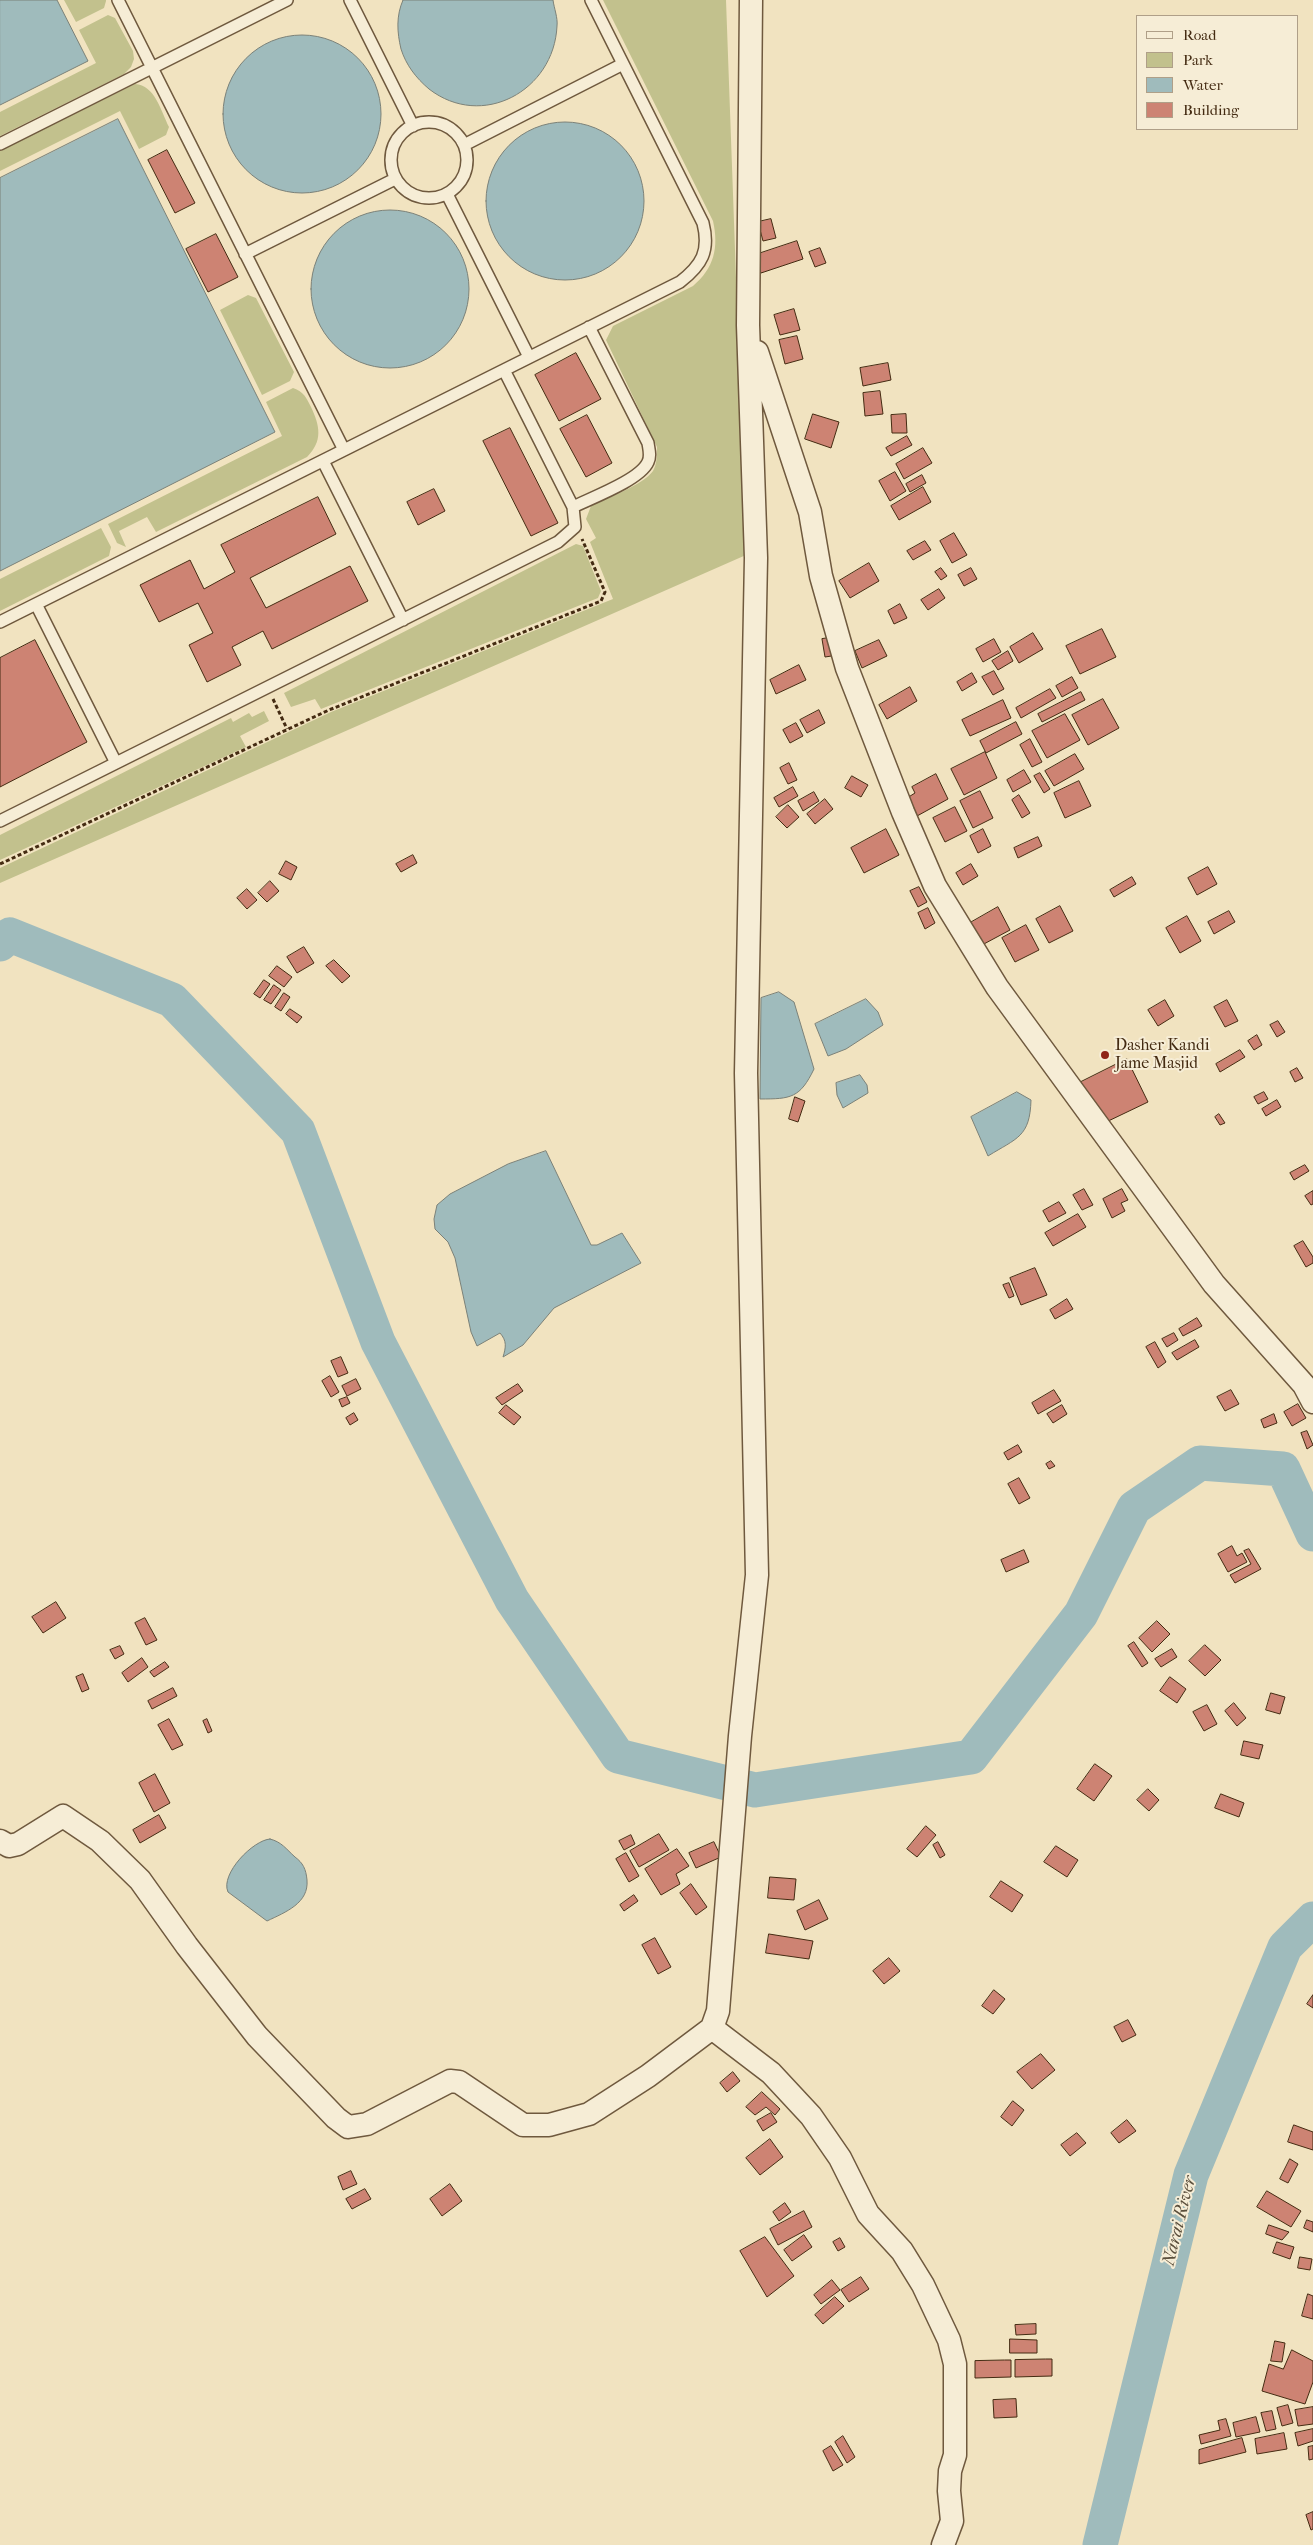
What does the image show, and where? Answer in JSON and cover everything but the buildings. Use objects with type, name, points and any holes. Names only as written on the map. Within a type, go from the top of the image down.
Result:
[{"type":"street","points":[[0,1841],[8,1846],[18,1844],[63,1816],[100,1840],[140,1880],[187,1946],[257,2036],[336,2118],[348,2127],[367,2124],[450,2081],[459,2082],[523,2125],[549,2125],[589,2114],[648,2076],[715,2019],[740,1736],[757,1575],[746,1073],[756,558],[748,325],[750,0]]},
{"type":"street","points":[[748,325],[810,512],[821,576],[846,668],[903,812],[936,886],[997,986],[1214,1284],[1304,1386],[1313,1402]]},
{"type":"street","points":[[715,2019],[771,2073],[811,2116],[840,2158],[868,2214],[902,2251],[918,2276],[950,2340],[954,2364],[955,2455],[950,2471],[949,2491],[952,2521],[943,2545]]},
{"type":"lane","points":[[118,0],[344,450]]},
{"type":"lane","points":[[0,144],[287,0]]},
{"type":"lane","points":[[350,0],[413,126]]},
{"type":"lane","points":[[0,622],[680,282],[694,271],[703,256],[707,240],[703,223],[591,0]]},
{"type":"lane","points":[[464,145],[623,64]]},
{"type":"lane","points":[[425,122],[438,123],[448,127],[464,145],[467,155],[463,178],[447,194],[425,198],[413,195],[402,188],[395,179],[391,167],[391,154],[395,143],[402,133],[413,126],[425,122]]},
{"type":"lane","points":[[245,254],[395,179]]},
{"type":"lane","points":[[447,194],[529,357]]},
{"type":"lane","points":[[573,507],[635,476],[649,461],[648,443],[589,327]]},
{"type":"lane","points":[[0,821],[558,542],[575,527],[573,507],[504,370]]},
{"type":"lane","points":[[323,461],[403,620]]},
{"type":"lane","points":[[36,604],[116,763]]},
{"type":"path","points":[[0,864],[347,703],[601,601],[605,592],[586,545],[575,527]]},
{"type":"path","points":[[267,688],[288,729]]},
{"type":"green space","points":[[64,0],[106,1],[104,8],[76,22]]},
{"type":"green space","points":[[603,0],[726,0],[746,555],[0,883],[0,868],[331,712],[613,599],[590,542],[596,538],[586,519],[591,506],[633,486],[653,471],[657,447],[606,340],[613,326],[693,286],[700,279],[706,272],[713,257],[715,231],[713,221]]},
{"type":"green space","points":[[108,15],[115,18],[133,51],[134,59],[131,67],[124,74],[0,136],[0,112],[96,63],[79,30]]},
{"type":"green space","points":[[135,84],[142,85],[148,89],[157,100],[169,127],[166,135],[139,149],[120,111],[0,171],[0,151]]},
{"type":"green space","points":[[248,295],[256,298],[294,372],[290,381],[262,395],[220,310]]},
{"type":"green space","points":[[293,388],[300,391],[306,398],[318,427],[316,445],[307,457],[156,532],[147,517],[119,531],[126,547],[117,543],[108,524],[282,436],[266,402]]},
{"type":"green space","points":[[101,528],[111,547],[109,556],[0,611],[0,579]]},
{"type":"green space","points":[[576,544],[583,546],[601,591],[598,598],[321,709],[315,699],[291,707],[284,693]]},
{"type":"green space","points":[[264,711],[269,721],[240,736],[246,747],[0,860],[0,835],[231,718],[233,722],[249,713],[252,717]]},
{"type":"water","points":[[0,0],[57,0],[88,61],[0,105]]},
{"type":"water","points":[[403,0],[553,0],[557,23],[553,49],[543,69],[529,85],[512,97],[492,104],[471,106],[450,101],[424,85],[412,71],[406,60],[401,49],[398,30],[399,12]]},
{"type":"water","points":[[310,35],[325,38],[339,44],[358,58],[368,70],[378,91],[381,114],[378,137],[368,158],[358,170],[346,180],[325,190],[310,193],[294,193],[279,190],[258,180],[236,158],[224,129],[223,106],[226,91],[236,70],[258,48],[287,36]]},
{"type":"water","points":[[118,119],[275,432],[0,571],[0,178]]},
{"type":"water","points":[[573,122],[588,125],[602,131],[621,145],[631,157],[641,178],[644,201],[641,224],[631,245],[621,257],[609,267],[588,277],[573,280],[557,280],[542,277],[521,267],[499,245],[487,216],[486,193],[489,178],[499,157],[521,135],[550,123]]},
{"type":"water","points":[[398,210],[413,213],[427,219],[446,233],[456,245],[466,266],[469,289],[466,312],[456,333],[446,345],[434,355],[413,365],[398,368],[382,368],[367,365],[346,355],[324,333],[312,304],[311,281],[314,266],[324,245],[346,223],[375,211]]},
{"type":"water","points":[[779,992],[794,1002],[814,1069],[804,1086],[793,1095],[760,1099],[761,998]]},
{"type":"water","points":[[866,999],[878,1012],[883,1025],[846,1049],[828,1056],[815,1024]]},
{"type":"water","points":[[860,1075],[867,1085],[868,1093],[843,1108],[837,1095],[836,1083]]},
{"type":"water","points":[[1017,1092],[1031,1100],[1028,1122],[1025,1129],[1014,1140],[988,1156],[971,1117]]},
{"type":"water","points":[[546,1151],[591,1245],[597,1245],[622,1233],[641,1263],[554,1308],[523,1345],[503,1357],[505,1344],[500,1333],[477,1346],[471,1332],[455,1258],[448,1242],[435,1229],[434,1219],[437,1205],[450,1194],[508,1164]]},
{"type":"water","points":[[270,1839],[281,1844],[304,1867],[307,1888],[295,1906],[267,1921],[228,1892],[227,1885],[233,1868],[247,1851],[255,1845]]},
{"type":"waterway","points":[[0,944],[10,935],[172,1000],[298,1131],[378,1342],[512,1600],[618,1756],[755,1790],[971,1757],[1081,1614],[1134,1508],[1200,1463],[1283,1469],[1313,1534]]},
{"type":"waterway","name":"Narai River","points":[[1100,2545],[1191,2175],[1285,1947],[1313,1919]]},
{"type":"place","name":"Dasher Kandi Jame Masjid","points":[[1105,1055]]}]
